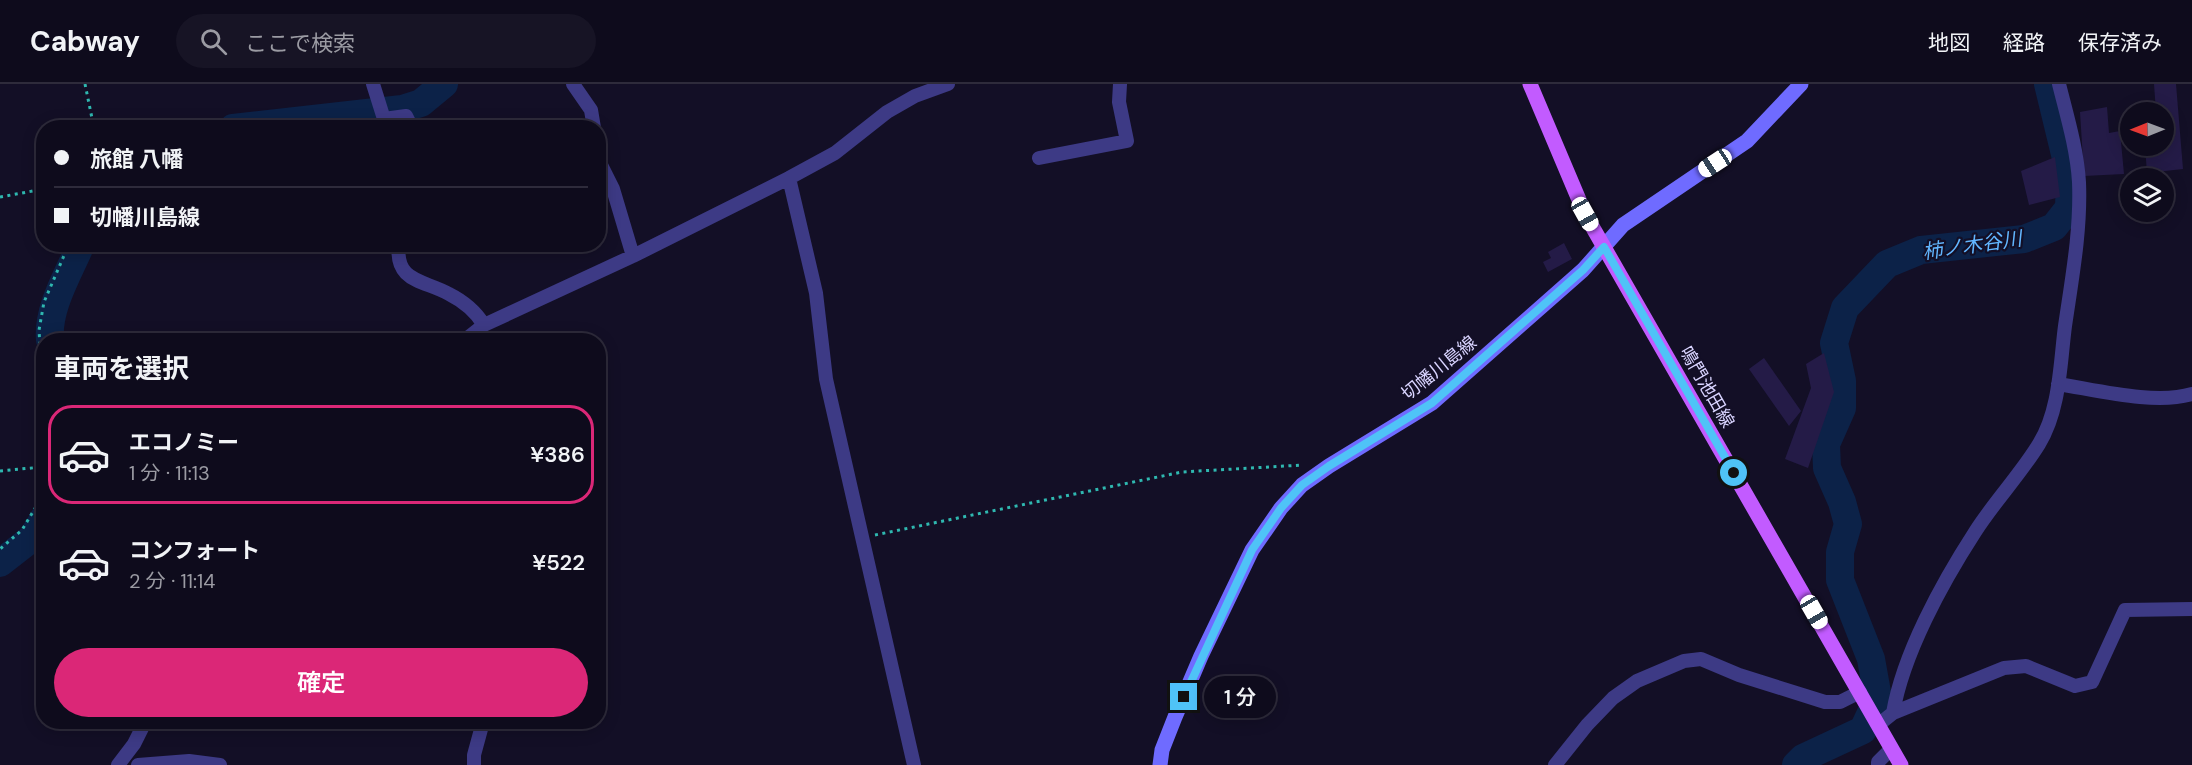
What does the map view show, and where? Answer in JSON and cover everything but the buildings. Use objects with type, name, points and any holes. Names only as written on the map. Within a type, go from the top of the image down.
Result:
[{"type":"main road","name":"鳴門池田線","points":[[1530,84],[1585,214],[1901,765]]},
{"type":"main road","name":"切幡川島線","points":[[1160,765],[1162,750],[1174,717],[1252,550],[1281,508],[1302,485],[1432,403],[1583,270],[1623,225],[1747,141],[1801,84]]},
{"type":"street","points":[[373,84],[383,117],[406,116],[408,120]]},
{"type":"street","points":[[573,84],[591,110],[593,120]]},
{"type":"street","points":[[474,333],[484,325],[633,256],[789,178],[835,153],[887,112],[915,96],[948,84]]},
{"type":"street","points":[[1039,158],[1126,141],[1119,102],[1120,84]]},
{"type":"street","points":[[1893,713],[1896,695],[1920,631],[1974,532],[2040,444],[2052,412],[2058,384],[2078,230],[2079,180],[2059,84]]},
{"type":"street","points":[[606,175],[613,189],[633,256]]},
{"type":"street","points":[[789,178],[816,293],[826,379],[914,765]]},
{"type":"street","points":[[400,252],[401,268],[407,274],[414,280],[449,294],[478,315],[484,325]]},
{"type":"street","points":[[2058,384],[2152,398],[2176,399],[2192,394]]},
{"type":"street","points":[[1877,723],[1893,713],[2004,668],[2026,666],[2075,686],[2092,682],[2125,610],[2192,609]]},
{"type":"street","points":[[1555,765],[1587,725],[1613,698],[1637,681],[1684,660],[1701,659],[1739,675],[1825,702],[1840,702],[1862,697]]},
{"type":"street","points":[[118,765],[134,744],[142,729]]},
{"type":"street","points":[[474,765],[474,755],[481,729]]},
{"type":"street","points":[[1878,765],[1878,762],[1892,749]]},
{"type":"street","points":[[138,765],[189,761],[220,765]]},
{"type":"path","points":[[85,84],[92,120]]},
{"type":"path","points":[[377,120],[383,117]]},
{"type":"path","points":[[0,197],[36,190]]},
{"type":"path","points":[[39,333],[44,302],[66,252]]},
{"type":"path","points":[[861,538],[1182,472],[1307,464],[1329,466]]},
{"type":"path","points":[[0,471],[36,468]]},
{"type":"path","points":[[0,549],[22,530],[36,507]]},
{"type":"waterway","points":[[304,120],[402,109],[421,103],[444,84]]},
{"type":"waterway","name":"柿ノ木谷川","points":[[1796,765],[1803,758],[1863,730],[1878,698],[1871,659],[1840,580],[1840,552],[1848,524],[1842,502],[1827,468],[1826,444],[1842,408],[1842,381],[1834,343],[1845,308],[1887,264],[1921,250],[2024,239],[2054,227],[2069,208],[2070,175],[2048,84]]},
{"type":"waterway","points":[[50,333],[55,303],[77,252]]},
{"type":"waterway","points":[[0,563],[32,538],[36,531]]},
{"type":"route","points":[[1184,697],[1252,550],[1281,508],[1302,485],[1432,403],[1583,270],[1604,247],[1734,473]]}]
